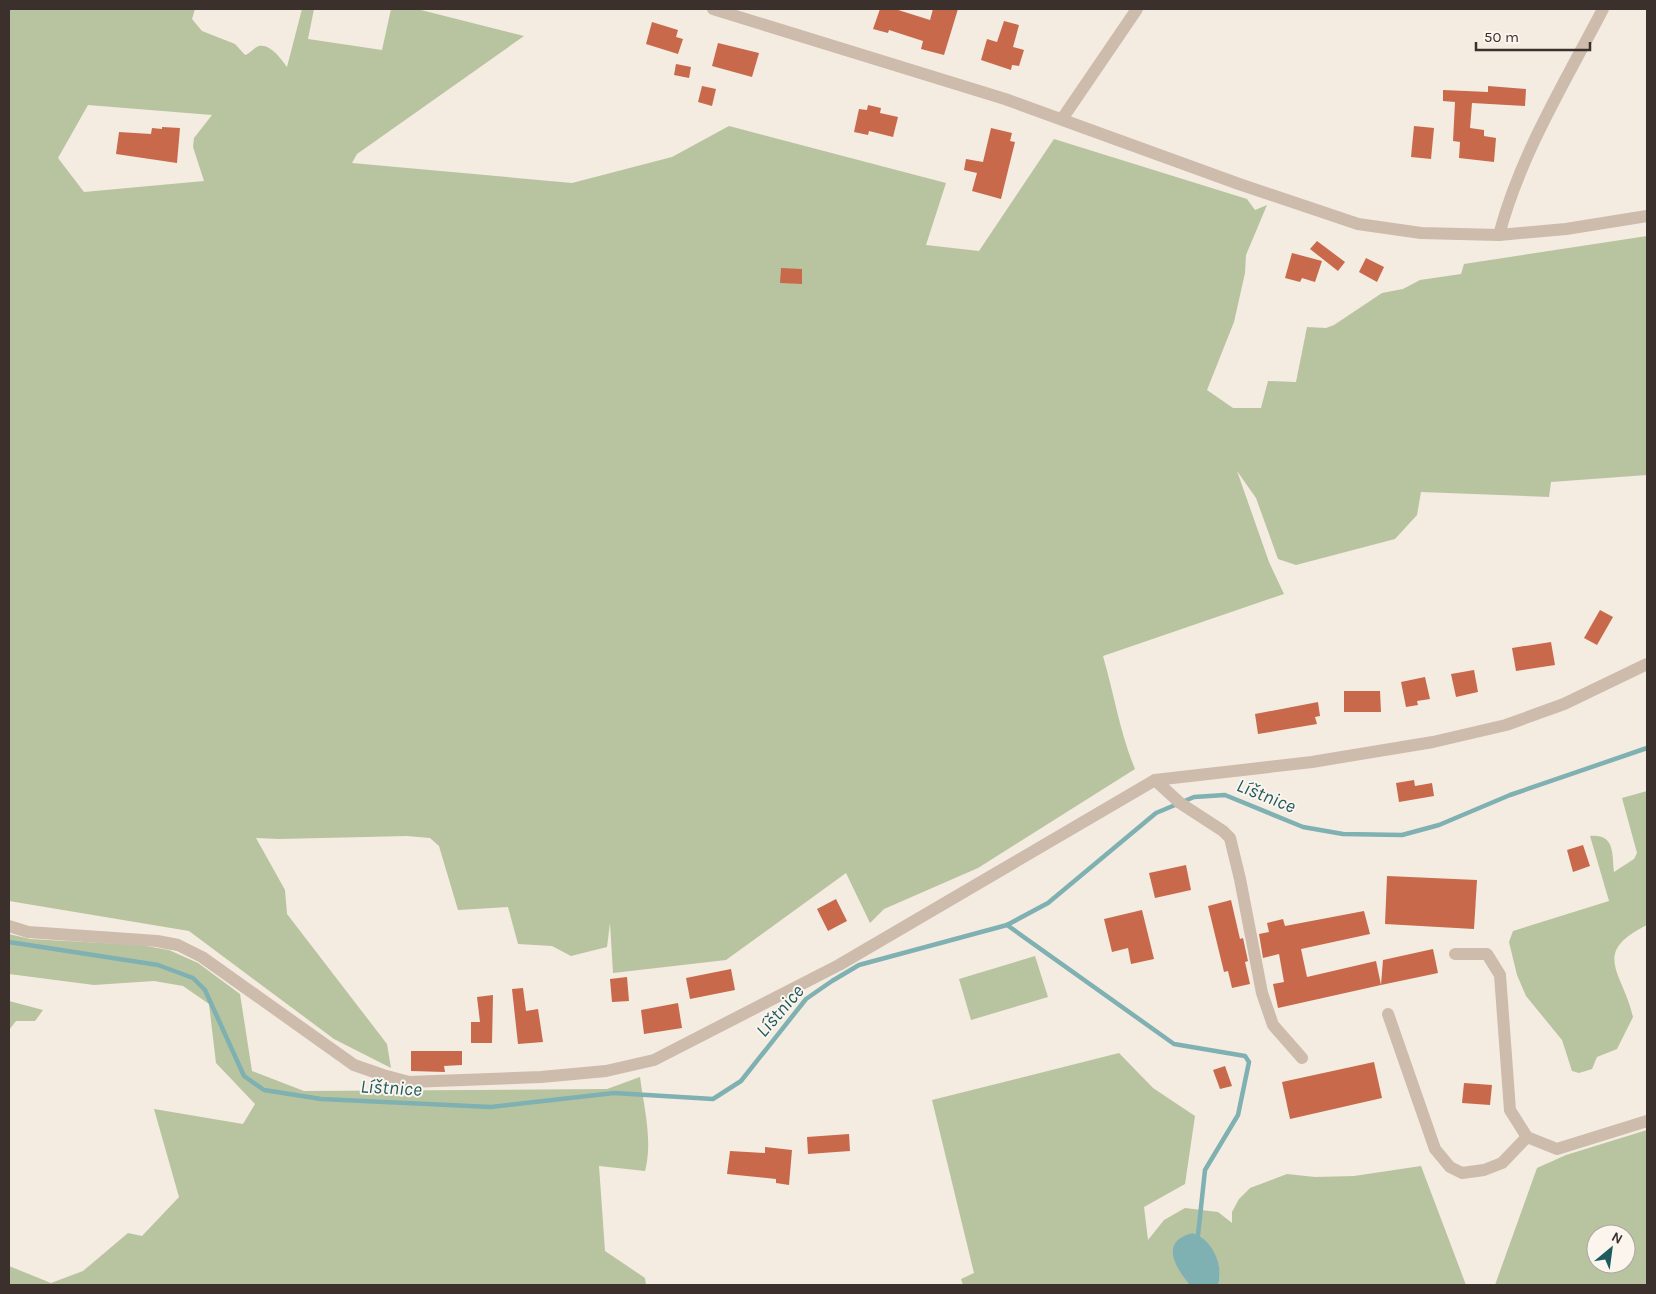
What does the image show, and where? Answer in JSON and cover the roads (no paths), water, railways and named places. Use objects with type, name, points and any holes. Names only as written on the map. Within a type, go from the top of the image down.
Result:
[{"type":"street","points":[[713,9],[1062,119],[1239,184],[1358,224],[1420,233],[1499,235],[1566,230],[1647,216]]},
{"type":"street","points":[[1062,119],[1137,9]]},
{"type":"street","points":[[1499,235],[1507,204],[1531,148],[1603,9]]},
{"type":"street","points":[[9,926],[28,932],[178,945],[202,957],[354,1064],[409,1082],[541,1077],[606,1071],[654,1060],[839,965],[1155,780],[1312,762],[1433,742],[1506,725],[1564,704],[1647,664]]},
{"type":"street","points":[[1155,780],[1180,803],[1230,838],[1240,879],[1262,993],[1273,1025],[1302,1058]]},
{"type":"street","points":[[1455,954],[1487,954],[1500,975],[1510,1110],[1527,1136],[1557,1149],[1647,1121]]},
{"type":"street","points":[[1388,1014],[1434,1149],[1450,1167],[1462,1173],[1484,1170],[1502,1163],[1527,1136]]},
{"type":"water","points":[[1193,1233],[1206,1241],[1215,1254],[1219,1270],[1218,1285],[1190,1285],[1175,1263],[1173,1248],[1176,1242],[1182,1237]]},
{"type":"waterway","name":"Líštnice","points":[[9,942],[158,965],[193,978],[205,990],[244,1076],[264,1090],[321,1099],[491,1107],[614,1093],[713,1099],[741,1081],[806,999],[832,981],[859,965],[1007,925],[1048,903],[1156,813],[1194,797],[1225,795],[1303,827],[1343,834],[1402,835],[1439,825],[1510,795],[1647,748]]},
{"type":"waterway","points":[[1007,925],[1174,1044],[1245,1056],[1249,1062],[1238,1115],[1205,1170],[1198,1235]]}]
